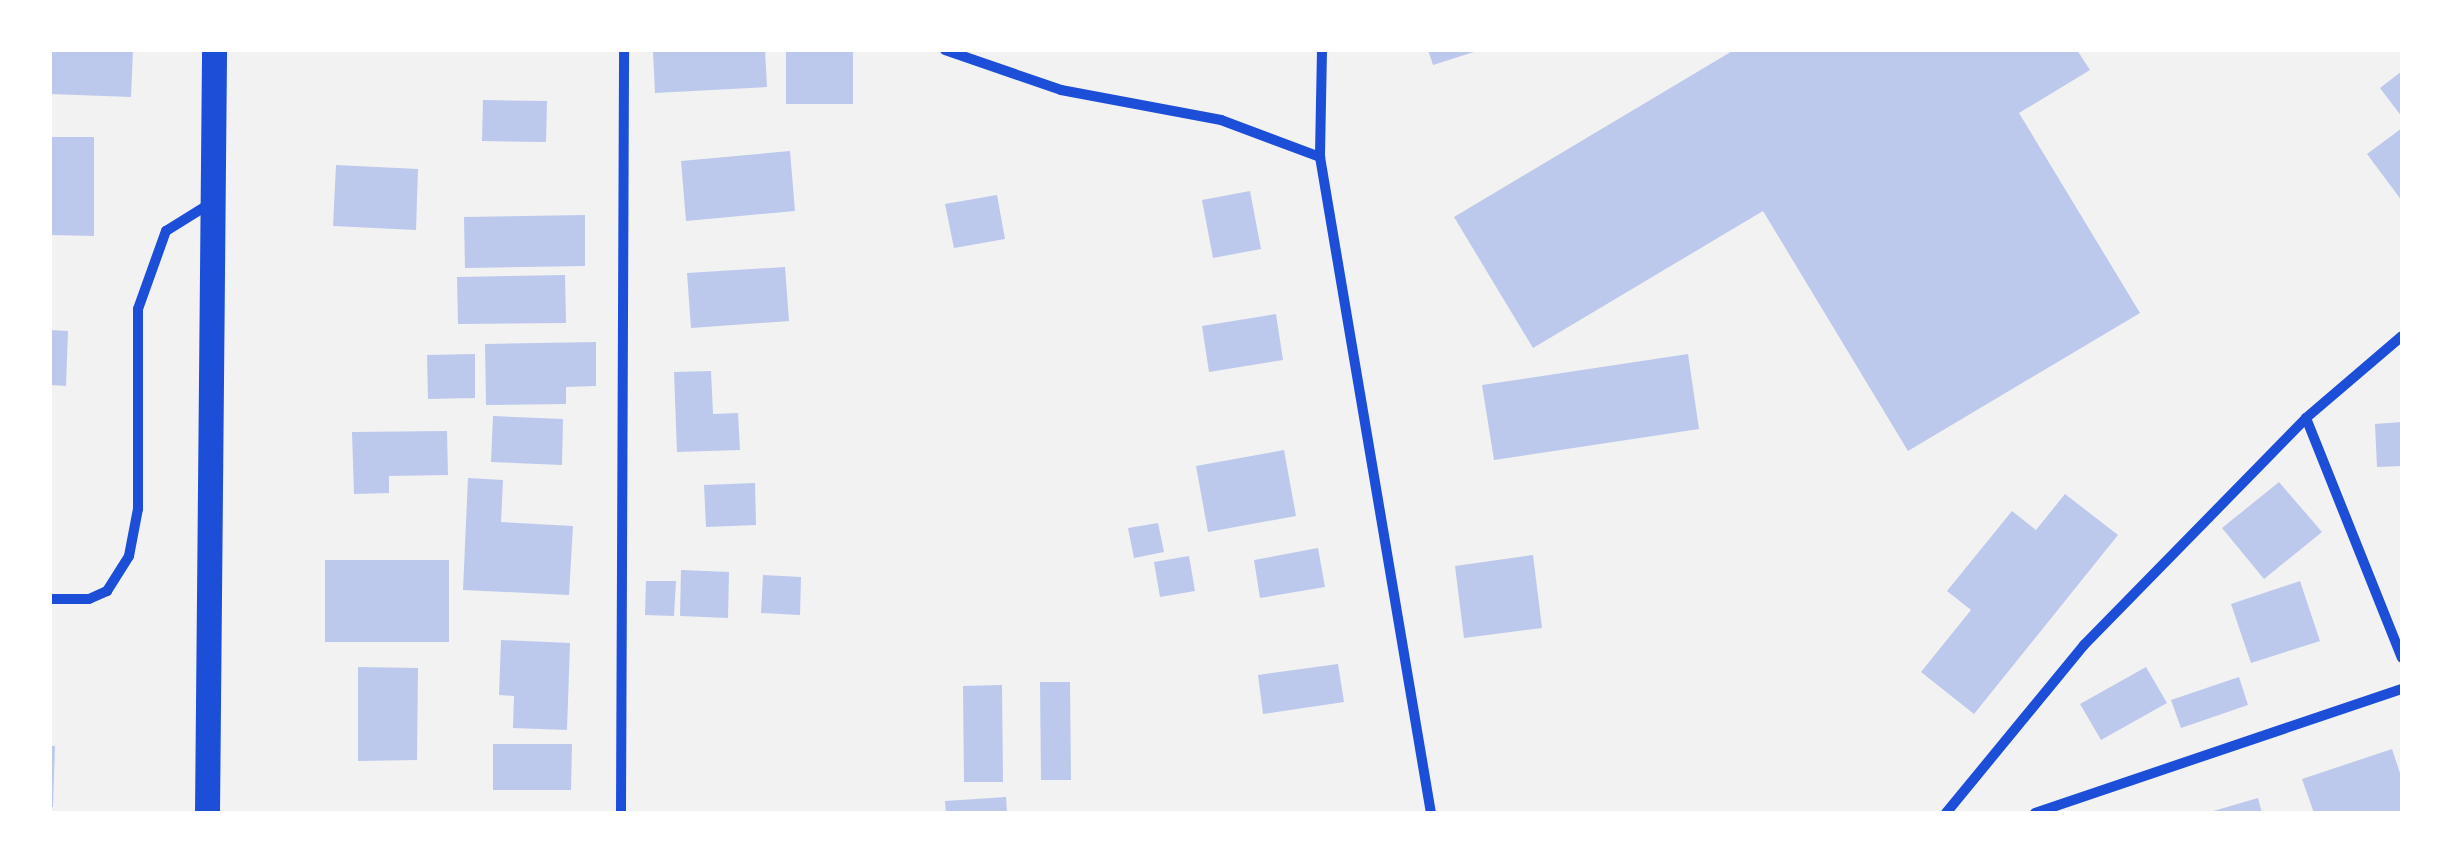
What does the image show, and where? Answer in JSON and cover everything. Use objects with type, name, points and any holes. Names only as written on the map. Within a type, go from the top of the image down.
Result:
[{"type":"main road","points":[[207,813],[214,50]]},
{"type":"street","points":[[621,813],[624,50]]},
{"type":"street","points":[[945,50],[1062,90],[1220,120],[1320,157]]},
{"type":"street","points":[[1322,50],[1320,157],[1431,813]]},
{"type":"street","points":[[50,599],[89,599],[107,591],[129,556],[138,509],[138,309],[166,232],[211,203]]},
{"type":"street","points":[[1946,813],[2084,645],[2306,418],[2402,336]]},
{"type":"street","points":[[2306,418],[2402,658]]},
{"type":"street","points":[[2035,813],[2402,689]]},
{"type":"building","points":[[50,50],[133,50],[131,97],[50,94]]},
{"type":"building","points":[[765,50],[767,87],[655,93],[653,52]]},
{"type":"building","points":[[786,50],[853,50],[853,104],[786,104]]},
{"type":"building","points":[[1428,50],[1477,50],[1477,51],[1433,65]]},
{"type":"building","points":[[1734,50],[2077,50],[2090,70],[2019,113],[2140,313],[1908,451],[1763,211],[1533,348],[1454,217]]},
{"type":"building","points":[[2402,71],[2402,117],[2380,88]]},
{"type":"building","points":[[483,100],[547,101],[546,142],[482,141]]},
{"type":"building","points":[[2402,128],[2402,201],[2367,154]]},
{"type":"building","points":[[50,137],[94,137],[94,236],[50,235]]},
{"type":"building","points":[[790,151],[795,211],[686,221],[681,161]]},
{"type":"building","points":[[336,165],[418,169],[416,230],[333,226]]},
{"type":"building","points":[[1250,191],[1261,249],[1213,258],[1202,200]]},
{"type":"building","points":[[997,195],[1005,239],[954,248],[945,204]]},
{"type":"building","points":[[585,215],[585,266],[465,268],[464,217]]},
{"type":"building","points":[[785,267],[789,321],[691,328],[687,273]]},
{"type":"building","points":[[565,275],[566,323],[458,324],[457,277]]},
{"type":"building","points":[[1276,314],[1283,360],[1209,372],[1202,326]]},
{"type":"building","points":[[50,330],[68,331],[66,386],[50,385]]},
{"type":"building","points":[[596,342],[596,386],[566,387],[566,404],[486,405],[485,344]]},
{"type":"building","points":[[475,354],[475,398],[428,399],[427,355]]},
{"type":"building","points":[[1688,354],[1699,429],[1494,460],[1482,385]]},
{"type":"building","points":[[711,371],[713,414],[738,413],[740,450],[677,452],[674,372]]},
{"type":"building","points":[[493,416],[563,419],[562,465],[491,462]]},
{"type":"building","points":[[2402,422],[2402,466],[2377,467],[2375,424]]},
{"type":"building","points":[[447,431],[448,475],[389,476],[389,493],[354,494],[352,432]]},
{"type":"building","points":[[1284,450],[1296,516],[1208,532],[1196,466]]},
{"type":"building","points":[[468,478],[503,480],[501,522],[573,526],[569,595],[463,590]]},
{"type":"building","points":[[2279,482],[2322,532],[2264,579],[2222,528]]},
{"type":"building","points":[[755,483],[756,525],[706,527],[704,485]]},
{"type":"building","points":[[2065,494],[2118,535],[1974,714],[1921,672],[1971,610],[1947,591],[2012,511],[2036,530]]},
{"type":"building","points":[[1158,523],[1164,552],[1134,558],[1128,528]]},
{"type":"building","points":[[1318,548],[1325,587],[1260,598],[1254,560]]},
{"type":"building","points":[[1533,555],[1542,628],[1464,638],[1455,566]]},
{"type":"building","points":[[1189,556],[1195,591],[1160,597],[1154,562]]},
{"type":"building","points":[[325,560],[449,560],[449,642],[325,642]]},
{"type":"building","points":[[681,570],[729,572],[728,618],[680,616]]},
{"type":"building","points":[[763,575],[801,577],[800,615],[761,613]]},
{"type":"building","points":[[646,581],[676,581],[674,616],[645,615]]},
{"type":"building","points":[[2300,581],[2320,641],[2251,663],[2231,604]]},
{"type":"building","points":[[501,640],[570,643],[567,730],[513,728],[514,696],[499,695]]},
{"type":"building","points":[[1338,664],[1344,702],[1263,714],[1258,675]]},
{"type":"building","points":[[358,667],[418,668],[417,760],[358,761]]},
{"type":"building","points":[[2146,667],[2167,703],[2101,740],[2080,704]]},
{"type":"building","points":[[2239,677],[2248,705],[2181,728],[2171,700]]},
{"type":"building","points":[[1040,682],[1070,682],[1071,780],[1041,780]]},
{"type":"building","points":[[1002,685],[1003,782],[964,782],[963,686]]},
{"type":"building","points":[[493,744],[572,744],[571,790],[493,790]]},
{"type":"building","points":[[50,746],[55,746],[53,807],[50,807]]},
{"type":"building","points":[[2392,749],[2402,779],[2402,811],[2314,813],[2302,779]]},
{"type":"building","points":[[1006,797],[1007,813],[946,813],[945,801]]},
{"type":"building","points":[[2258,798],[2262,813],[2210,813],[2210,812]]}]
